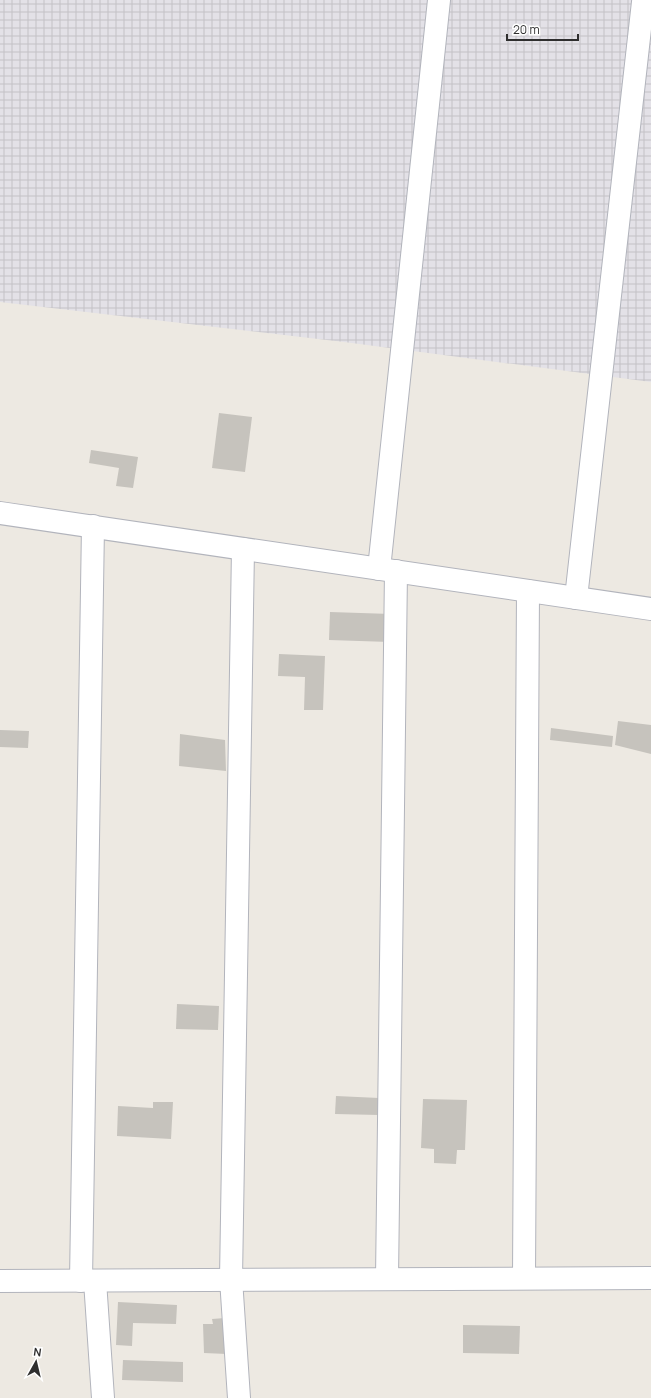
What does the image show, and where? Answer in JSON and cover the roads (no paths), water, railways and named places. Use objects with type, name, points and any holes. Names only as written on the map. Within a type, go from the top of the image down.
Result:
[{"type":"street","points":[[387,1279],[388,570],[440,0]]},
{"type":"street","points":[[576,598],[642,2]]},
{"type":"street","points":[[0,513],[651,609]]},
{"type":"street","points":[[93,526],[88,1281],[103,1398]]},
{"type":"street","points":[[239,1398],[232,1279],[243,549]]},
{"type":"street","points":[[524,1278],[528,591]]},
{"type":"street","points":[[0,1281],[651,1278]]}]
